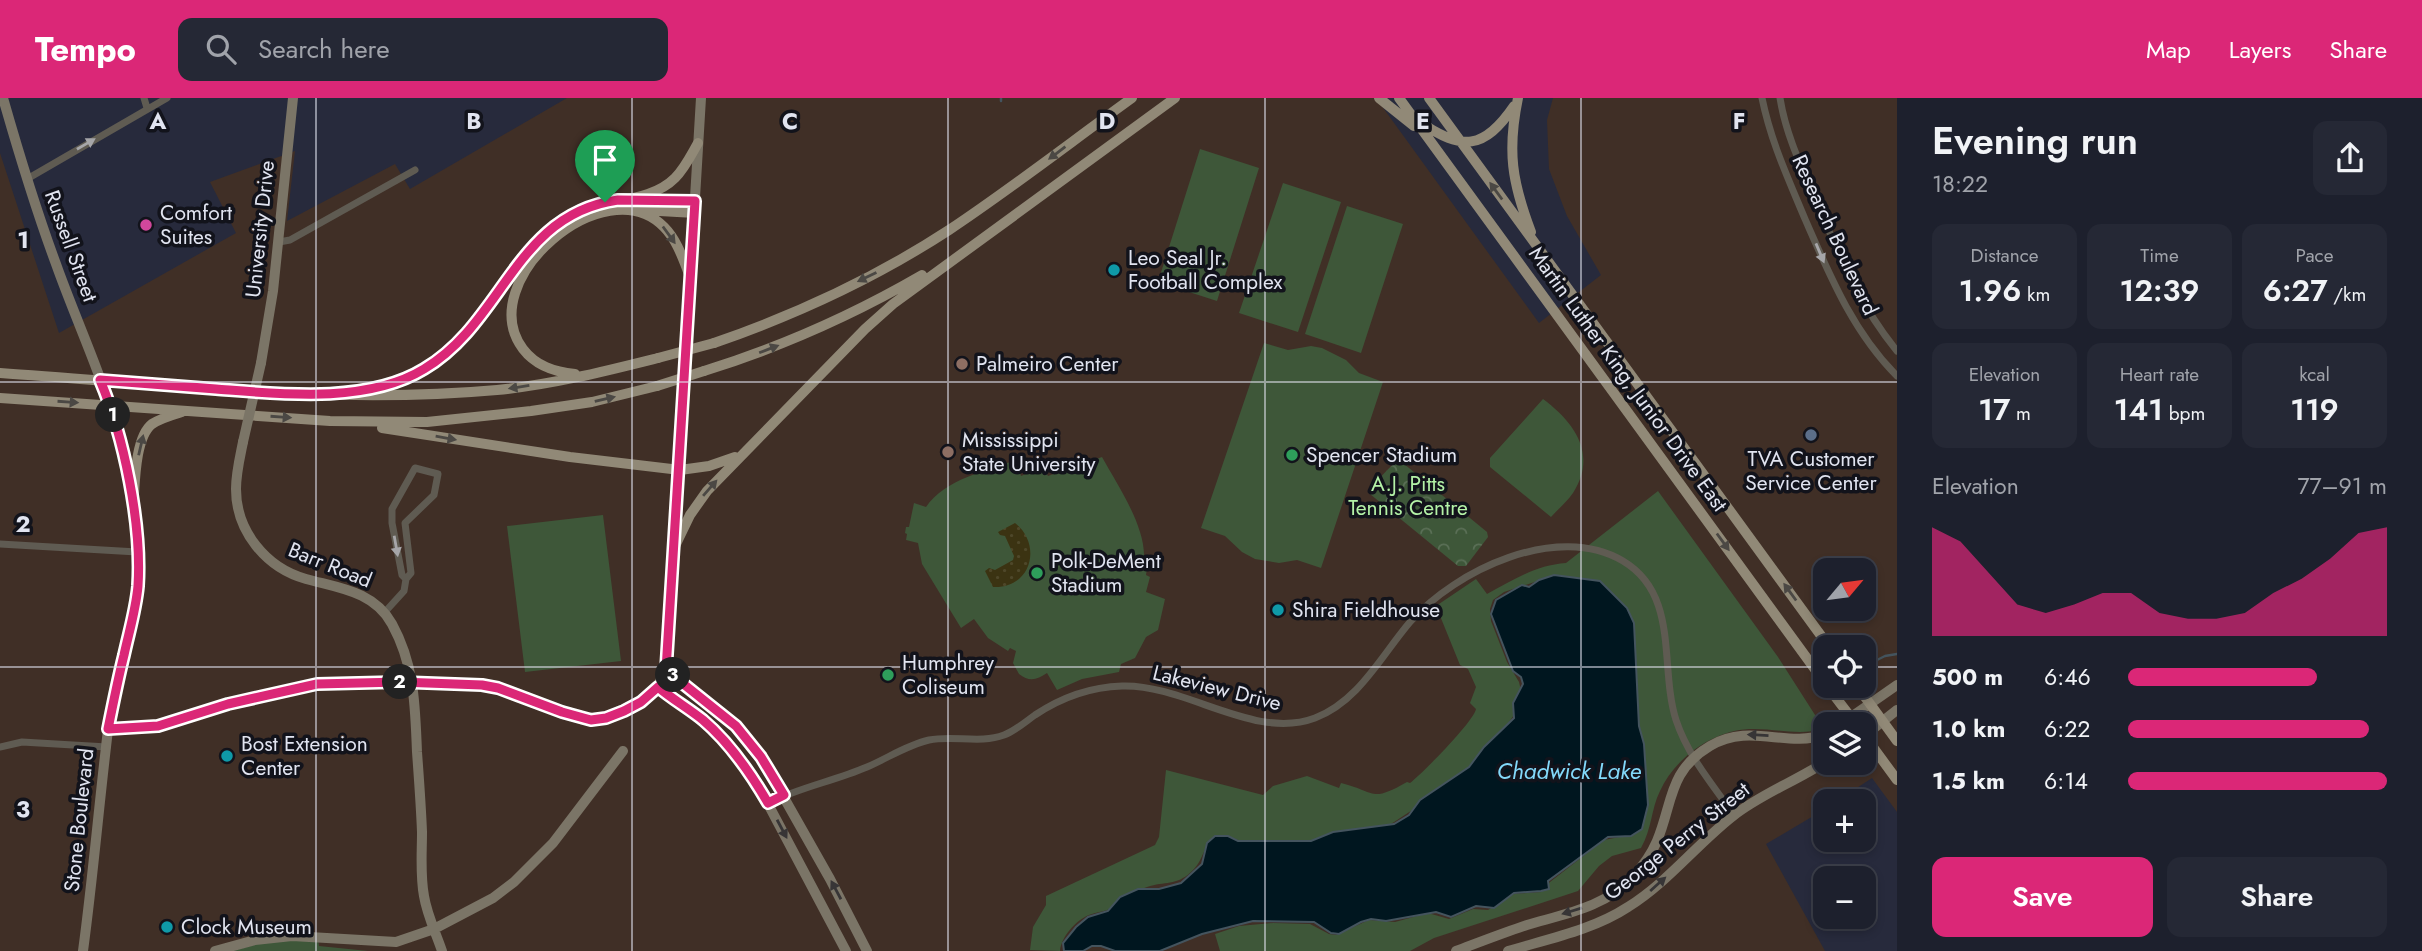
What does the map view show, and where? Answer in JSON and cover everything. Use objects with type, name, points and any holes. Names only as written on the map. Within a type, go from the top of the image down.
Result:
[{"type":"main road","points":[[1082,134],[1126,98]]},
{"type":"main road","points":[[0,373],[305,394],[381,396],[499,390],[595,374],[713,343],[779,319],[900,260],[1005,191],[1132,98]]},
{"type":"main road","points":[[675,546],[690,515],[707,491],[865,329],[893,304],[961,253],[1175,98]]},
{"type":"main road","points":[[1138,125],[1185,98]]},
{"type":"main road","points":[[1379,98],[1429,140]]},
{"type":"main road","name":"Martin Luther King, Junior Drive East","points":[[1399,98],[1813,667]]},
{"type":"main road","name":"Martin Luther King, Junior Drive East","points":[[1429,98],[1820,635]]},
{"type":"main road","points":[[1412,116],[1443,137],[1460,141],[1480,139],[1500,126],[1518,100]]},
{"type":"main road","points":[[1518,100],[1512,134],[1514,180],[1537,248]]},
{"type":"main road","points":[[305,394],[370,388],[396,382],[425,369],[453,348],[470,330],[527,253],[547,231],[581,209],[657,190],[671,182],[684,168],[698,143]]},
{"type":"main road","points":[[618,200],[695,207]]},
{"type":"main road","points":[[595,374],[546,368],[522,347],[514,328],[512,305],[514,295],[531,263],[570,226],[605,212],[695,207]]},
{"type":"main road","points":[[636,210],[665,227],[680,251],[691,279]]},
{"type":"main road","points":[[0,398],[330,421],[427,422],[592,402],[657,386],[761,352],[832,322],[961,253]]},
{"type":"main road","points":[[132,509],[140,444],[145,432],[163,418],[188,410]]},
{"type":"main road","points":[[330,421],[570,457],[680,470],[709,466],[743,453]]},
{"type":"main road","points":[[1866,698],[1897,741]]},
{"type":"main road","points":[[1876,751],[1897,780]]},
{"type":"street","name":"Russell Street","points":[[2,98],[56,265],[111,405]]},
{"type":"street","points":[[144,98],[147,108]]},
{"type":"street","points":[[27,179],[167,98]]},
{"type":"street","name":"University Drive","points":[[261,363],[271,311],[293,98]]},
{"type":"street","points":[[108,729],[158,726],[228,704],[317,684],[413,682],[498,688],[591,720],[624,711],[641,702],[658,687],[666,670],[701,98]]},
{"type":"street","name":"Research Boulevard","points":[[1762,98],[1769,132],[1833,284],[1866,339],[1897,376]]},
{"type":"street","name":"Research Boulevard","points":[[1780,98],[1783,118],[1793,148],[1846,271],[1861,300],[1897,351]]},
{"type":"street","points":[[279,242],[290,240],[415,170]]},
{"type":"street","name":"Barr Road","points":[[261,363],[243,442],[236,492],[242,520],[256,546],[268,559],[289,573],[354,591],[370,601],[390,619],[404,645],[413,682],[422,829],[422,883],[426,905],[442,951]]},
{"type":"street","name":"Stone Boulevard","points":[[83,951],[108,729],[138,586],[137,552],[125,461],[111,405]]},
{"type":"street","points":[[392,523],[405,523],[434,495],[438,474],[415,468],[394,503],[392,523],[401,575],[406,579]]},
{"type":"street","points":[[384,613],[404,591],[406,579],[411,573],[405,523]]},
{"type":"street","points":[[0,544],[137,552]]},
{"type":"street","name":"Lakeview Drive","points":[[768,803],[869,766],[928,740],[1005,735],[1055,702],[1096,688],[1141,687],[1172,693],[1262,722],[1304,722],[1330,712],[1354,693],[1412,620],[1459,582],[1494,563],[1518,554],[1566,548],[1592,548],[1624,562],[1646,581],[1654,592],[1663,620],[1674,713],[1694,759],[1734,815]]},
{"type":"street","points":[[666,670],[736,726],[761,757],[867,951]]},
{"type":"street","points":[[1862,712],[1897,685]]},
{"type":"street","points":[[658,687],[704,722],[727,744],[747,769],[768,803],[846,951]]},
{"type":"street","points":[[1876,725],[1897,710]]},
{"type":"street","name":"George Perry Street","points":[[1457,951],[1597,903],[1625,884],[1652,851],[1661,831],[1672,789],[1681,773],[1711,746],[1742,735],[1813,737]]},
{"type":"street","points":[[0,747],[22,742],[107,747]]},
{"type":"street","points":[[215,951],[255,940],[292,936],[396,942],[434,929],[493,898],[521,876],[552,843],[623,751]]},
{"type":"street","name":"George Perry Street","points":[[1508,951],[1591,924],[1629,907],[1734,815],[1813,769]]},
{"type":"shaded area","name":"Mississippi State University","points":[[567,98],[1376,98],[1539,323],[1601,275],[1567,216],[1549,169],[1547,120],[1553,98],[1897,98],[1897,812],[1872,778],[1855,789],[1813,789],[1813,816],[1766,844],[1825,951],[0,951],[0,153],[59,333],[236,233],[210,182],[295,151],[287,221],[395,164],[410,189]]},
{"type":"green space","points":[[1200,149],[1259,168],[1217,301],[1158,282]]},
{"type":"green space","points":[[1283,183],[1341,202],[1298,332],[1239,313]]},
{"type":"green space","points":[[1347,206],[1403,224],[1361,353],[1305,334]]},
{"type":"green space","name":"Spencer Stadium","points":[[1264,343],[1288,350],[1311,346],[1322,348],[1346,360],[1359,373],[1383,382],[1321,568],[1297,560],[1279,563],[1255,559],[1242,552],[1225,536],[1201,528]]},
{"type":"green space","points":[[1543,399],[1573,429],[1583,452],[1580,479],[1571,496],[1551,517],[1490,467],[1490,458]]},
{"type":"green space","name":"Polk-DeMent Stadium","points":[[1102,457],[1135,517],[1144,555],[1149,556],[1146,575],[1150,577],[1146,592],[1165,599],[1158,630],[1146,637],[1135,658],[1121,664],[1119,672],[1082,679],[1057,690],[1047,673],[1033,679],[1019,674],[1013,663],[1016,651],[1010,648],[1008,651],[988,638],[974,619],[961,628],[922,564],[918,543],[906,540],[906,527],[909,527],[914,503],[926,507],[944,489],[979,472],[1016,460],[1021,476],[1043,467],[1048,476]]},
{"type":"green space","name":"A.J. Pitts Tennis Centre","points":[[1398,459],[1487,532],[1488,537],[1466,566],[1458,566],[1370,494],[1369,489]]},
{"type":"green space","points":[[1658,491],[1778,657],[1813,712],[1813,731],[1735,731],[1696,748],[1667,779],[1657,798],[1641,848],[1612,856],[1599,866],[1578,891],[1434,938],[1410,951],[1220,951],[1215,934],[1239,926],[1310,924],[1336,935],[1369,920],[1395,922],[1428,913],[1449,919],[1473,909],[1488,910],[1514,894],[1541,892],[1604,840],[1630,835],[1553,576],[1504,592],[1493,600],[1490,609],[1491,621],[1507,662],[1519,682],[1522,695],[1520,707],[1489,749],[1452,784],[1391,824],[1333,832],[1311,841],[1238,840],[1218,835],[1208,843],[1197,865],[1186,876],[1142,889],[1110,909],[1084,917],[1066,935],[1060,951],[1030,950],[1033,927],[1046,905],[1046,896],[1155,845],[1159,837],[1166,770],[1263,795],[1273,786],[1307,776],[1339,788],[1341,783],[1374,794],[1410,783],[1436,759],[1476,709],[1470,703],[1476,687],[1468,669],[1460,665],[1436,606],[1476,579],[1487,594],[1535,570],[1566,563]]},
{"type":"green space","points":[[603,515],[621,661],[525,672],[507,526]]},
{"type":"green space","points":[[318,939],[319,946],[368,951],[232,951],[265,942]]},
{"type":"sand","points":[[1015,523],[1024,532],[1029,543],[1029,564],[1016,581],[1006,586],[993,587],[985,571],[989,568],[995,570],[1013,560],[1014,556],[1005,536],[998,532]]},
{"type":"water","name":"Chadwick Lake","points":[[1554,575],[1600,581],[1627,608],[1634,623],[1639,726],[1644,744],[1648,805],[1642,829],[1631,836],[1608,837],[1548,881],[1549,889],[1514,893],[1494,908],[1476,906],[1451,917],[1436,912],[1386,921],[1371,919],[1339,934],[1331,933],[1314,922],[1253,921],[1202,934],[1160,951],[1115,951],[1092,946],[1083,951],[1064,951],[1063,943],[1076,927],[1088,917],[1108,911],[1120,897],[1138,889],[1159,889],[1181,883],[1202,864],[1207,843],[1215,836],[1228,836],[1238,841],[1311,841],[1333,832],[1394,824],[1409,815],[1420,800],[1469,767],[1484,747],[1514,718],[1513,703],[1523,684],[1521,677],[1513,671],[1491,614],[1496,600],[1522,585],[1529,587]]},
{"type":"waterway","points":[[1876,660],[1897,654]]},
{"type":"place","name":"Comfort Suites","points":[[146,225]]},
{"type":"place","name":"Leo Seal Jr. Football Complex","points":[[1114,270]]},
{"type":"place","name":"Palmeiro Center","points":[[962,364]]},
{"type":"place","name":"TVA Customer Service Center","points":[[1811,435]]},
{"type":"place","name":"Mississippi State University","points":[[948,452]]},
{"type":"place","name":"Spencer Stadium","points":[[1292,455]]},
{"type":"place","name":"Polk-DeMent Stadium","points":[[1037,573]]},
{"type":"place","name":"Shira Fieldhouse","points":[[1278,610]]},
{"type":"place","name":"Humphrey Coliseum","points":[[888,675]]},
{"type":"place","name":"Bost Extension Center","points":[[227,756]]},
{"type":"place","name":"Clock Museum","points":[[167,927]]},
{"type":"route","points":[[695,201],[666,670],[736,726],[761,757],[784,795],[768,803],[747,769],[727,744],[704,722],[658,687],[641,702],[624,711],[591,720],[482,685],[339,682],[317,684],[228,704],[158,726],[108,729],[138,586],[130,485],[111,405],[100,380],[305,394],[355,391],[382,386],[411,376],[439,359],[464,337],[527,253],[547,231],[581,209],[605,202],[695,201]]}]
